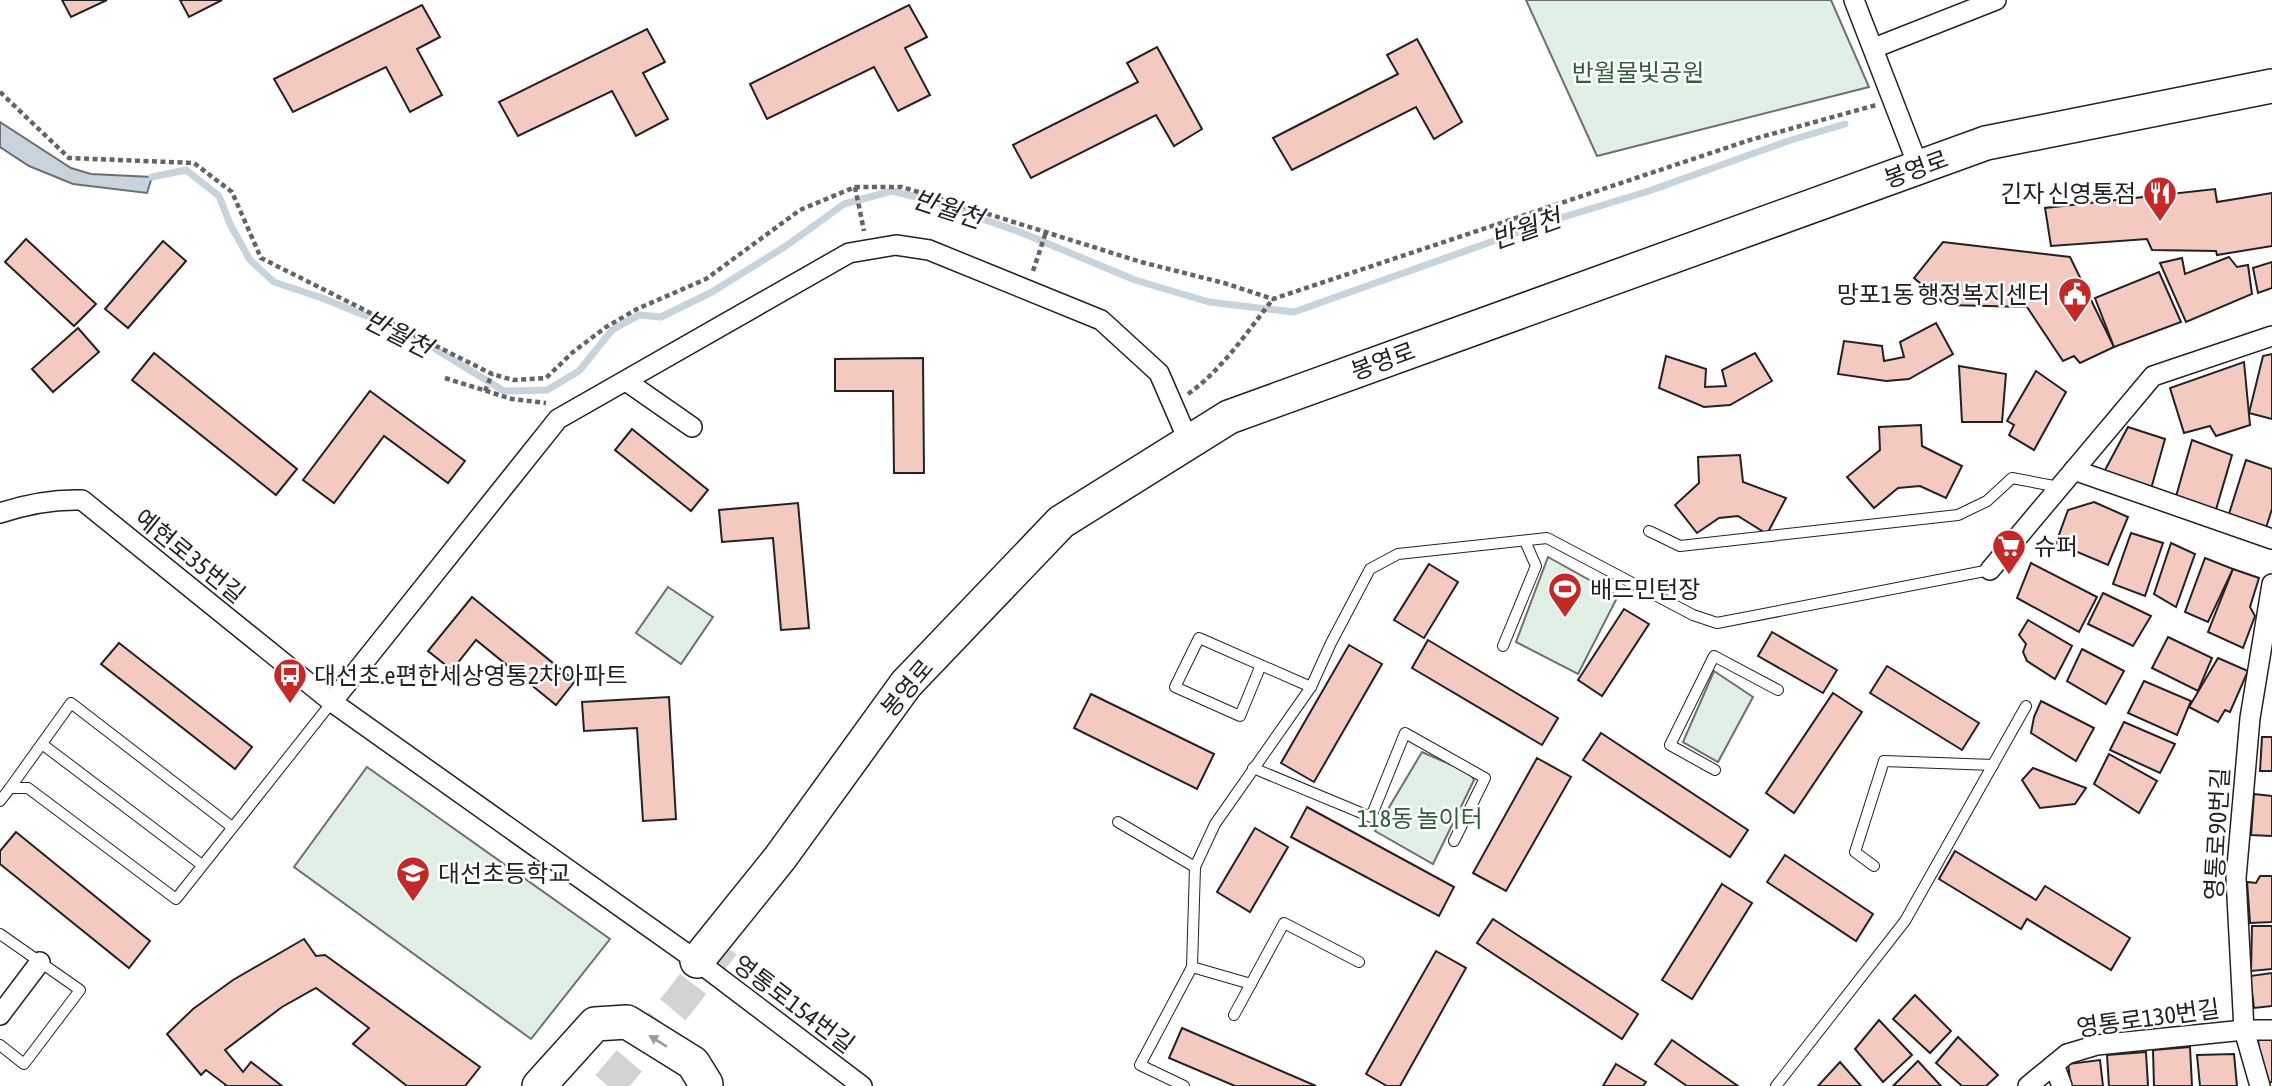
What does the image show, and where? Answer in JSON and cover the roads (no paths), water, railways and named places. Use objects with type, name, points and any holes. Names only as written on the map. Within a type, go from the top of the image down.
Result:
[{"type":"highway","name":"봉영로","points":[[697,961],[780,858],[906,684],[1061,522],[1229,417],[1986,143],[2272,86]]},
{"type":"highway","points":[[538,1086],[595,1024],[628,1023],[693,1063],[706,1084],[704,1086]]},
{"type":"street","points":[[1854,0],[1919,168]]},
{"type":"street","points":[[1874,48],[1996,0]]},
{"type":"street","points":[[332,702],[558,419],[849,253],[896,245],[929,250],[1101,320],[1159,373],[1189,442]]},
{"type":"street","points":[[1990,570],[2152,376],[2272,336]]},
{"type":"street","points":[[626,381],[692,427]]},
{"type":"street","points":[[2074,470],[2272,539]]},
{"type":"street","name":"예현로35번길","points":[[0,513],[25,505],[61,499],[82,500],[332,702],[697,961]]},
{"type":"street","name":"영통로90번길","points":[[2260,1086],[2244,1030],[2235,878],[2250,719],[2272,584]]},
{"type":"street","name":"영통로154번길","points":[[697,961],[862,1086]]},
{"type":"street","points":[[0,1015],[40,962]]},
{"type":"street","name":"영통로130번길","points":[[2028,1086],[2067,1055],[2097,1045],[2244,1030],[2272,1030]]},
{"type":"street","points":[[2054,1065],[2062,1086]]},
{"type":"lane","points":[[1648,531],[1680,546],[1958,515],[1987,501],[2012,478],[2060,487]]},
{"type":"lane","points":[[1184,1086],[1140,1065],[1192,967],[1195,867],[1215,824],[1311,687],[1370,569],[1398,554],[1547,538],[1693,615],[1717,623],[1990,570]]},
{"type":"lane","points":[[1503,646],[1536,566],[1525,541]]},
{"type":"lane","points":[[1261,665],[1240,716],[1175,687],[1199,638],[1261,665],[1311,687]]},
{"type":"lane","points":[[1715,770],[1670,745],[1714,656],[1778,690]]},
{"type":"lane","points":[[10,788],[28,788],[176,899],[332,702]]},
{"type":"lane","points":[[0,801],[71,703],[232,827]]},
{"type":"lane","points":[[1776,1086],[1905,921],[2025,706]]},
{"type":"lane","points":[[1253,768],[1371,817],[1405,733],[1485,778],[1454,841]]},
{"type":"lane","points":[[42,744],[202,865]]},
{"type":"lane","points":[[1874,866],[1855,852],[1884,761],[1993,765]]},
{"type":"lane","points":[[1118,822],[1195,867]]},
{"type":"lane","points":[[1234,1015],[1284,923],[1359,962]]},
{"type":"lane","points":[[0,934],[80,990],[24,1064],[0,1045]]},
{"type":"lane","points":[[1192,967],[1251,984]]},
{"type":"waterway","name":"반월천","points":[[152,177],[186,170],[219,196],[230,224],[250,260],[274,282],[379,321],[432,347],[504,391],[547,390],[579,371],[612,330],[639,315],[661,317],[712,292],[786,246],[844,204],[892,191],[928,200],[1020,232],[1135,280],[1209,302],[1294,312],[1544,223],[1649,191],[1788,141],[1845,124]]},
{"type":"tunnel","points":[[608,1086],[680,1001],[726,941]]},
{"type":"place","name":"긴자 신영통점","points":[[2160,223]]},
{"type":"place","name":"망포1동 행정복지센터","points":[[2075,324]]},
{"type":"place","name":"슈퍼","points":[[2009,576]]},
{"type":"place","name":"배드민턴장","points":[[1565,619]]},
{"type":"place","name":"대선초.e편한세상영통2차아파트","points":[[290,705]]},
{"type":"place","name":"대선초등학교","points":[[413,903]]},
{"type":"park label","name":"반월물빛공원","points":[[1638,72]]},
{"type":"park label","name":"118동 놀이터","points":[[1420,818]]}]
